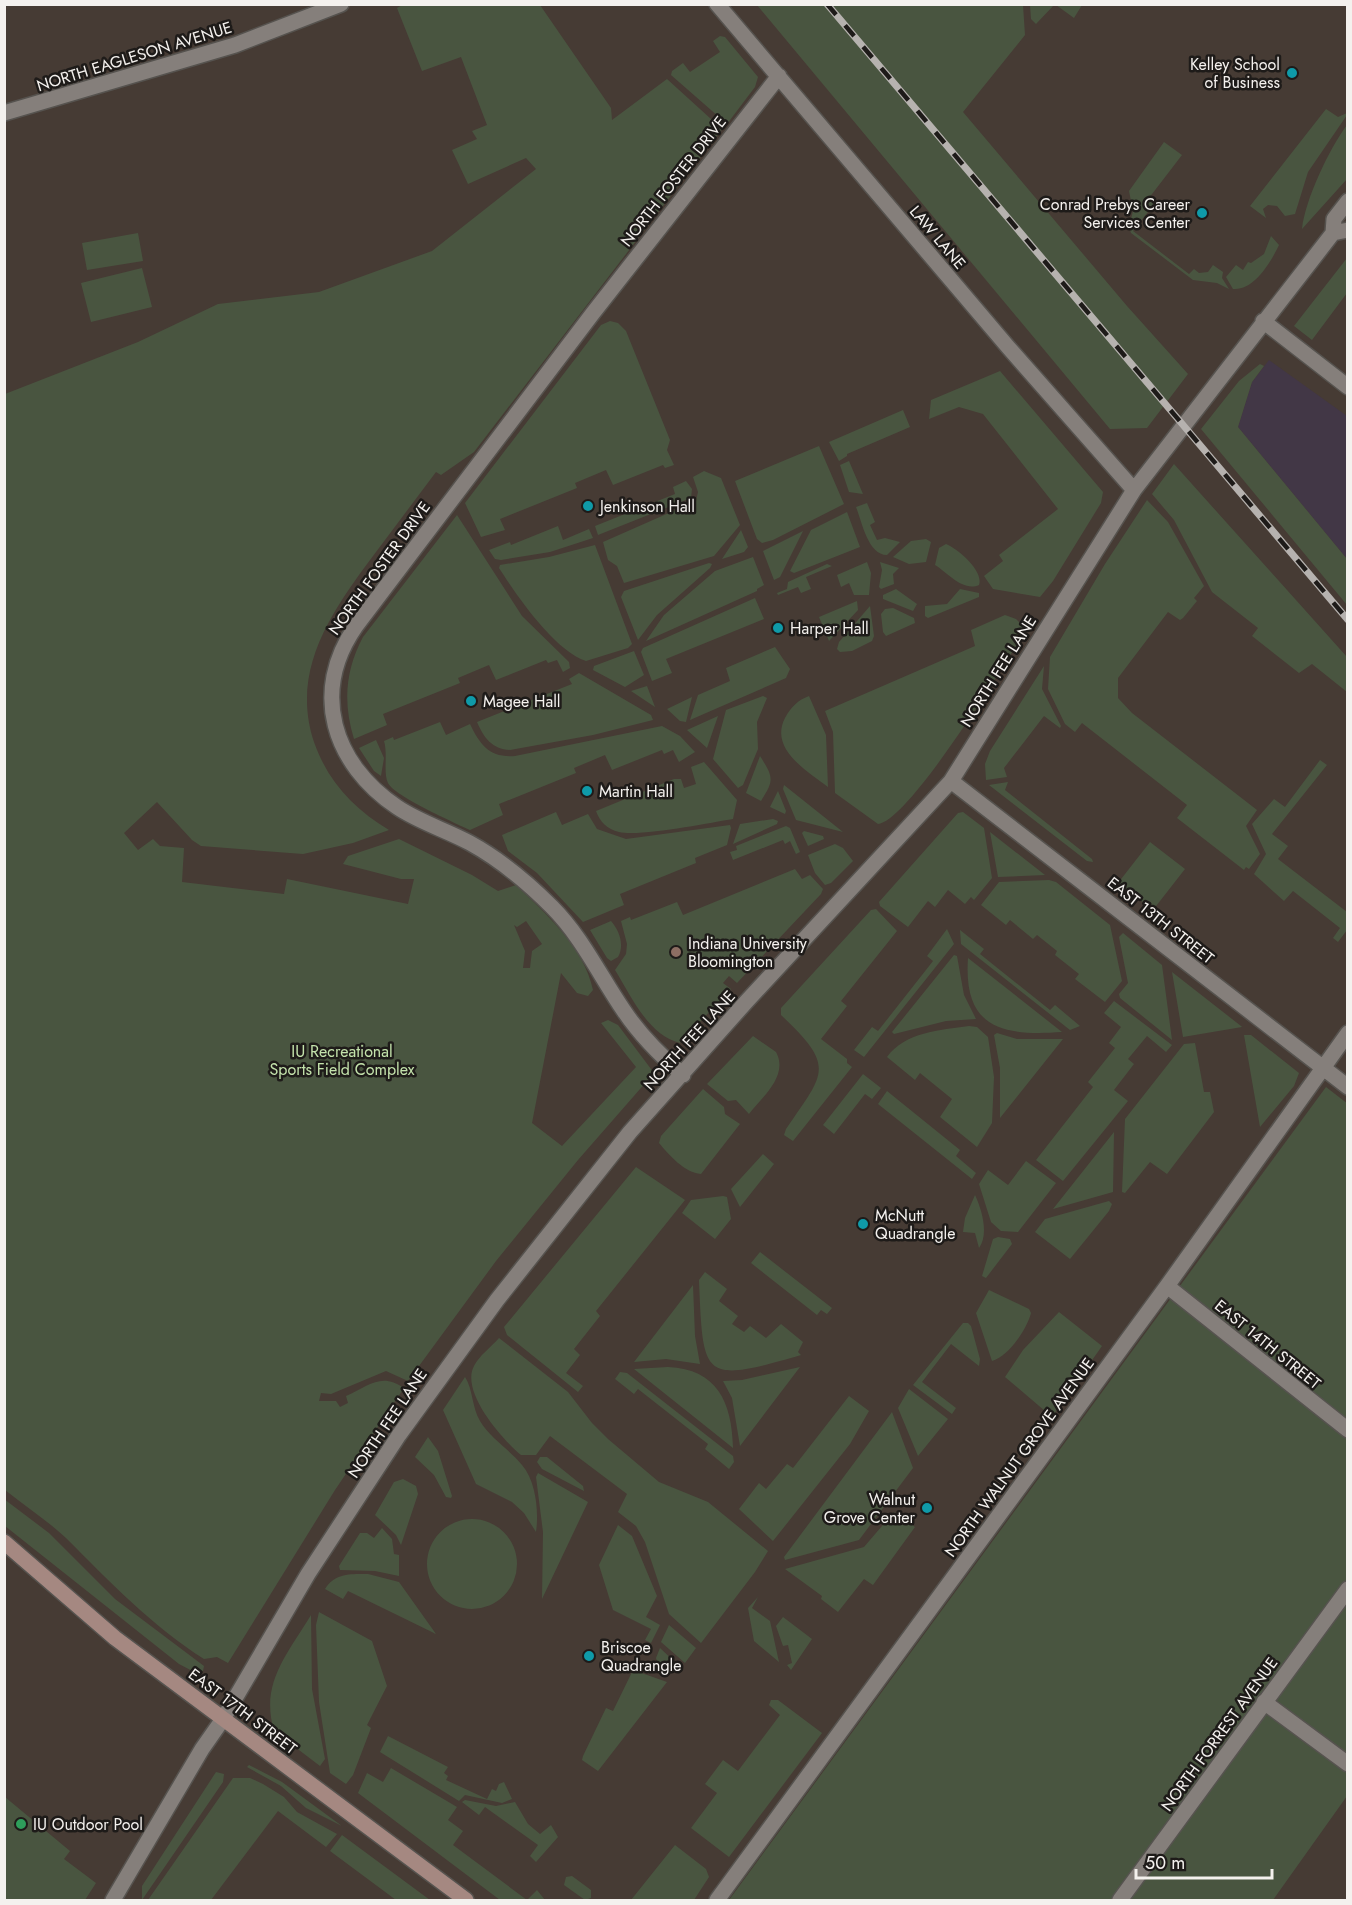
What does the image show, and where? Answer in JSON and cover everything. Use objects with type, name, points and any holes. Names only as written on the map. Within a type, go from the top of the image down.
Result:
[{"type":"main road","name":"EAST 17TH STREET","points":[[4,1542],[115,1638],[466,1900]]},
{"type":"street","name":"NORTH EAGLESON AVENUE","points":[[4,113],[235,45],[341,4]]},
{"type":"street","name":"LAW LANE","points":[[717,4],[1008,347],[1134,490]]},
{"type":"street","name":"NORTH FOSTER DRIVE","points":[[683,1075],[646,1039],[615,997],[566,922],[531,886],[484,852],[413,817],[369,786],[341,745],[332,695],[336,665],[346,641],[606,296],[779,76]]},
{"type":"street","name":"NORTH FEE LANE","points":[[113,1900],[308,1574],[405,1425],[497,1300],[588,1183],[683,1075],[951,781],[1134,490],[1263,321],[1340,231],[1334,219],[1347,201]]},
{"type":"street","points":[[1263,321],[1347,387]]},
{"type":"street","name":"EAST 13TH STREET","points":[[951,781],[1347,1087]]},
{"type":"street","name":"NORTH WALNUT GROVE AVENUE","points":[[717,1900],[1167,1286],[1347,1033]]},
{"type":"street","name":"EAST 14TH STREET","points":[[1167,1286],[1347,1430]]},
{"type":"street","name":"NORTH FORREST AVENUE","points":[[1120,1900],[1347,1589]]},
{"type":"street","points":[[1264,1702],[1347,1764]]},
{"type":"shaded area","name":"Indiana University Bloomington","points":[[5,5],[1347,5],[1347,1900],[5,1900]]},
{"type":"shaded area","points":[[1269,360],[1347,416],[1347,559],[1238,427],[1252,382]]},
{"type":"green space","name":"IU Recreational Sports Field Complex","points":[[404,4],[540,5],[611,108],[612,120],[667,79],[722,129],[474,452],[441,475],[436,472],[343,598],[319,643],[311,666],[307,690],[308,716],[314,742],[327,770],[344,793],[364,813],[389,830],[353,843],[303,854],[201,846],[192,840],[157,802],[124,833],[138,850],[153,839],[160,846],[184,848],[182,882],[284,894],[287,879],[408,904],[414,879],[401,879],[343,864],[348,856],[399,839],[472,875],[498,891],[516,885],[573,946],[588,974],[593,990],[588,996],[577,993],[561,973],[532,1123],[562,1146],[636,1067],[601,1023],[608,1020],[618,1025],[654,1073],[578,1160],[496,1261],[408,1381],[386,1371],[331,1394],[321,1393],[319,1401],[336,1401],[340,1407],[348,1403],[346,1396],[375,1382],[388,1381],[404,1388],[335,1490],[228,1663],[217,1657],[204,1659],[185,1646],[132,1602],[59,1532],[5,1490],[5,394],[138,342],[218,304],[319,292],[432,251],[536,169],[526,158],[468,184],[452,150],[477,139],[472,131],[487,125],[461,57],[422,71],[397,8]],"holes":[[[526,921],[542,944],[532,951],[530,968],[523,968],[525,951],[514,925],[517,927]]]},
{"type":"green space","points":[[1030,4],[1054,5],[1036,24],[1031,19]]},
{"type":"green space","points":[[1082,4],[1074,18],[1056,5]]},
{"type":"green space","points":[[757,5],[1023,5],[1025,35],[963,112],[1127,306],[1188,374],[1147,428],[1110,429]]},
{"type":"green space","points":[[720,36],[725,37],[758,77],[755,87],[727,124],[671,75],[672,71],[683,63],[690,72],[720,52],[713,41]]},
{"type":"green space","points":[[1326,109],[1338,117],[1347,113],[1347,115],[1308,172],[1295,214],[1285,216],[1277,206],[1268,205],[1263,209],[1266,218],[1250,206]]},
{"type":"green space","points":[[1347,125],[1347,179],[1302,229],[1319,175]]},
{"type":"green space","points":[[1164,142],[1182,155],[1149,198],[1155,203],[1133,231],[1189,274],[1194,269],[1199,273],[1208,272],[1213,265],[1223,272],[1222,278],[1229,289],[1217,283],[1193,280],[1131,233],[1129,227],[1133,211],[1129,191]]},
{"type":"green space","points":[[138,233],[143,261],[87,270],[82,243]]},
{"type":"green space","points":[[1271,236],[1279,245],[1261,274],[1248,285],[1233,289],[1226,277],[1236,265],[1243,270],[1248,262],[1251,263],[1264,254]]},
{"type":"green space","points":[[1347,258],[1347,293],[1312,340],[1294,326]]},
{"type":"green space","points":[[142,268],[152,307],[91,322],[81,283]]},
{"type":"green space","points":[[610,321],[618,323],[626,331],[670,440],[667,450],[674,465],[665,468],[663,465],[613,485],[606,470],[575,483],[577,488],[500,519],[505,530],[481,537],[465,503],[601,325]]},
{"type":"green space","points":[[1260,364],[1264,366],[1252,382],[1238,427],[1347,559],[1347,605],[1201,429],[1239,381]]},
{"type":"green space","points":[[1000,371],[1103,492],[1101,503],[1053,581],[1040,597],[993,589],[984,576],[1003,561],[999,555],[1058,509],[983,414],[959,407],[929,419],[931,400]]},
{"type":"green space","points":[[903,410],[910,427],[847,454],[839,461],[829,442]]},
{"type":"green space","points":[[819,446],[844,504],[773,540],[762,543],[757,539],[735,481]]},
{"type":"green space","points":[[849,461],[863,494],[849,492],[840,465]]},
{"type":"green space","points":[[1174,464],[1347,657],[1347,692],[1312,664],[1299,673],[1252,636],[1258,628],[1212,592],[1174,520],[1152,494]]},
{"type":"green space","points":[[704,471],[721,478],[740,525],[714,556],[624,583],[617,566],[608,560],[603,542],[696,501],[698,492],[693,477]]},
{"type":"green space","points":[[686,481],[692,489],[691,498],[598,535],[595,526],[675,494],[673,487]]},
{"type":"green space","points":[[1147,500],[1168,522],[1204,586],[1194,598],[1197,601],[1183,618],[1180,620],[1168,612],[1118,678],[1118,698],[1132,713],[1257,810],[1246,826],[1260,854],[1249,869],[1246,867],[1244,870],[1177,818],[1187,805],[1082,723],[1075,732],[1065,724],[1048,689],[1050,657],[1105,564]]},
{"type":"green space","points":[[867,503],[875,522],[870,525],[877,540],[885,538],[900,542],[887,555],[875,550],[863,529],[856,507]]},
{"type":"green space","points":[[847,512],[860,547],[794,573],[790,571],[811,530]]},
{"type":"green space","points":[[457,515],[522,616],[569,662],[570,668],[563,672],[557,660],[548,663],[546,660],[496,680],[489,665],[458,678],[460,683],[383,714],[387,725],[354,739],[347,700],[349,675],[357,650],[363,637]]},
{"type":"green space","points":[[558,526],[563,540],[589,529],[593,538],[550,552],[501,560],[495,559],[489,550],[510,542],[511,545]]},
{"type":"green space","points":[[741,530],[748,547],[744,552],[722,559]]},
{"type":"green space","points":[[803,531],[780,577],[774,580],[763,551]]},
{"type":"green space","points":[[926,539],[931,542],[926,562],[909,564],[893,557],[911,541]]},
{"type":"green space","points":[[946,544],[963,555],[974,567],[980,579],[979,585],[961,584],[935,565],[939,548]]},
{"type":"green space","points":[[595,545],[632,644],[628,648],[586,661],[561,646],[549,634],[526,607],[499,568],[500,565],[549,557]]},
{"type":"green space","points":[[753,557],[764,585],[757,591],[646,641],[664,615],[715,571]]},
{"type":"green space","points":[[867,562],[871,573],[869,595],[854,595],[849,583],[841,587],[837,575]]},
{"type":"green space","points":[[880,562],[899,568],[893,574],[894,584],[881,589],[879,587],[882,570]]},
{"type":"green space","points":[[709,563],[712,564],[710,568],[657,615],[638,640],[621,597],[624,591]]},
{"type":"green space","points":[[827,564],[832,566],[806,577],[811,589],[801,593],[798,587],[778,595],[777,593],[787,589],[788,582]]},
{"type":"green space","points":[[896,589],[917,604],[913,611],[883,599],[883,595]]},
{"type":"green space","points":[[960,589],[979,593],[979,597],[928,618],[925,616],[925,606],[947,604]]},
{"type":"green space","points":[[755,598],[764,619],[666,659],[672,673],[652,681],[641,652],[643,648]]},
{"type":"green space","points":[[857,601],[858,610],[829,641],[819,617]]},
{"type":"green space","points":[[870,606],[874,636],[872,641],[852,651],[840,652],[837,649],[839,642]]},
{"type":"green space","points":[[893,608],[914,618],[915,623],[886,636],[883,632],[881,614],[885,609]]},
{"type":"green space","points":[[1005,615],[1016,619],[1024,627],[1016,646],[972,715],[910,799],[892,817],[878,824],[835,793],[833,732],[825,711],[975,646],[971,630]]},
{"type":"green space","points":[[775,647],[790,669],[786,678],[690,720],[698,695],[730,681],[726,668]]},
{"type":"green space","points":[[634,651],[644,675],[625,687],[593,670],[594,666]]},
{"type":"green space","points":[[1044,666],[1042,689],[1060,728],[1044,716],[1004,768],[1007,777],[986,780],[985,764],[990,751]]},
{"type":"green space","points":[[579,673],[651,715],[653,720],[593,735],[510,750],[489,742],[477,722],[572,684],[569,679]]},
{"type":"green space","points":[[647,686],[655,707],[631,691]]},
{"type":"green space","points":[[763,696],[767,698],[757,722],[758,749],[743,785],[738,788],[713,759],[726,710]]},
{"type":"green space","points":[[809,696],[826,735],[828,787],[793,758],[782,740],[781,729],[787,714],[798,702]]},
{"type":"green space","points":[[692,697],[686,722],[680,721],[667,709]]},
{"type":"green space","points":[[718,716],[707,748],[687,730]]},
{"type":"green space","points":[[440,722],[446,735],[470,724],[487,749],[506,756],[662,726],[680,736],[695,752],[679,762],[673,750],[664,754],[662,750],[612,770],[605,755],[574,768],[576,773],[499,804],[503,815],[470,830],[401,795],[388,783],[384,741],[393,737],[394,740]]},
{"type":"green space","points":[[376,740],[384,758],[381,776],[374,771],[359,748]]},
{"type":"green space","points":[[760,756],[771,779],[761,801],[746,793]]},
{"type":"green space","points":[[1320,760],[1327,765],[1272,834],[1288,846],[1278,859],[1347,912],[1347,930],[1338,942],[1333,938],[1340,928],[1293,891],[1284,901],[1254,874],[1266,854],[1252,824],[1274,799],[1285,807]]},
{"type":"green space","points":[[704,762],[737,800],[733,819],[674,829],[629,833],[611,829],[602,822],[596,811],[674,779],[681,779],[684,788],[696,784],[691,767]]},
{"type":"green space","points":[[1008,782],[1005,790],[1093,862],[1087,861],[989,785]]},
{"type":"green space","points":[[784,785],[843,832],[796,820],[783,789]]},
{"type":"green space","points":[[778,791],[786,811],[785,814],[770,807]]},
{"type":"green space","points":[[556,812],[562,825],[588,814],[597,829],[626,839],[730,825],[731,828],[727,845],[695,858],[696,863],[620,894],[624,905],[583,922],[537,873],[508,851],[502,835]]},
{"type":"green space","points":[[963,812],[984,828],[992,878],[974,900],[971,897],[965,904],[948,890],[935,907],[928,901],[908,927],[880,906],[879,902],[958,813]]},
{"type":"green space","points":[[773,819],[778,821],[777,824],[733,844],[740,824]]},
{"type":"green space","points":[[786,826],[790,828],[800,852],[796,854],[790,841],[785,844],[783,840],[733,860],[730,852],[737,850],[736,846]]},
{"type":"green space","points":[[804,831],[823,836],[824,839],[808,846],[802,833]]},
{"type":"green space","points":[[990,832],[1045,875],[998,877]]},
{"type":"green space","points":[[1150,842],[1185,869],[1153,910],[1118,883]]},
{"type":"green space","points":[[835,844],[843,848],[853,861],[831,883],[825,885],[815,873],[808,855]]},
{"type":"green space","points":[[795,869],[802,879],[810,875],[823,889],[821,894],[737,983],[729,976],[723,983],[731,989],[680,1043],[659,1032],[634,1002],[615,970],[626,954],[627,944],[621,921],[630,917],[631,920],[677,902],[683,915]]},
{"type":"green space","points":[[1049,880],[1056,882],[1110,925],[1122,981],[1105,1002],[1075,979],[1079,974],[1055,955],[1057,951],[1037,935],[1033,939],[1010,920],[1006,925],[981,905],[999,882]]},
{"type":"green space","points":[[876,909],[897,931],[841,1001],[847,1006],[821,1039],[847,1059],[847,1063],[852,1067],[793,1141],[784,1135],[786,1129],[816,1082],[819,1070],[817,1059],[810,1047],[799,1032],[781,1015],[781,1008],[871,910]]},
{"type":"green space","points":[[611,921],[619,933],[621,948],[618,957],[611,961],[590,930]]},
{"type":"green space","points":[[947,929],[954,944],[864,1057],[854,1050],[872,1027],[878,1031],[933,961],[927,956]]},
{"type":"green space","points":[[960,930],[984,949],[980,954],[1050,1010],[1055,1005],[1080,1026],[1070,1030],[961,944]]},
{"type":"green space","points":[[1123,933],[1162,965],[1172,1040],[1120,998],[1119,994],[1128,983],[1119,937]]},
{"type":"green space","points":[[954,955],[957,956],[964,995],[976,1019],[946,1021],[894,1034],[892,1032]]},
{"type":"green space","points":[[968,958],[1062,1032],[1022,1032],[1005,1029],[991,1023],[980,1014],[972,1000],[968,982]]},
{"type":"green space","points":[[1172,972],[1241,1026],[1242,1027],[1183,1037]]},
{"type":"green space","points":[[1114,1001],[1172,1045],[1166,1052],[1147,1036],[1128,1059],[1134,1064],[1114,1090],[1128,1101],[1063,1181],[1036,1160],[1093,1087],[1088,1082],[1115,1048],[1109,1043],[1121,1027],[1104,1013]]},
{"type":"green space","points":[[969,1026],[977,1027],[988,1037],[994,1077],[992,1123],[977,1147],[940,1117],[952,1099],[920,1073],[915,1080],[887,1057],[903,1042],[913,1037]]},
{"type":"green space","points":[[997,1033],[1017,1039],[1063,1039],[1000,1118],[1000,1068],[994,1035]]},
{"type":"green space","points":[[1244,1035],[1251,1035],[1299,1073],[1294,1086],[1260,1127]]},
{"type":"green space","points":[[753,1036],[776,1052],[779,1069],[772,1086],[749,1114],[736,1100],[728,1101],[707,1084]]},
{"type":"green space","points":[[1195,1043],[1204,1092],[1210,1092],[1214,1112],[1167,1174],[1150,1162],[1125,1193],[1122,1192],[1125,1119],[1184,1044]]},
{"type":"green space","points":[[863,1074],[881,1088],[872,1099],[865,1094],[834,1134],[823,1125]]},
{"type":"green space","points":[[1326,1087],[1348,1104],[1347,1796],[1273,1900],[729,1900]]},
{"type":"green space","points":[[703,1089],[724,1107],[725,1114],[740,1124],[701,1174],[683,1167],[659,1143],[661,1136]]},
{"type":"green space","points":[[887,1091],[960,1150],[956,1156],[976,1173],[972,1179],[878,1104]]},
{"type":"green space","points":[[1114,1132],[1113,1192],[1053,1209]]},
{"type":"green space","points":[[763,1154],[774,1164],[740,1207],[731,1189]]},
{"type":"green space","points":[[1026,1161],[1056,1183],[1018,1232],[1001,1231],[991,1222],[979,1184],[988,1170],[1008,1185]]},
{"type":"green space","points":[[636,1167],[685,1200],[596,1311],[600,1316],[574,1349],[580,1355],[566,1373],[583,1386],[578,1392],[507,1335],[504,1327]]},
{"type":"green space","points":[[975,1195],[984,1229],[979,1248],[975,1233],[963,1232],[965,1218]]},
{"type":"green space","points":[[727,1197],[731,1219],[715,1239],[682,1213],[691,1200]]},
{"type":"green space","points":[[1109,1201],[1112,1204],[1109,1211],[1070,1259],[1035,1232],[1045,1219]]},
{"type":"green space","points":[[998,1237],[1010,1239],[1012,1244],[986,1278],[982,1276],[993,1239]]},
{"type":"green space","points":[[760,1252],[832,1308],[827,1314],[821,1310],[817,1315],[751,1263]]},
{"type":"green space","points":[[705,1272],[727,1289],[719,1301],[738,1316],[732,1324],[744,1332],[750,1326],[766,1338],[781,1324],[803,1342],[798,1352],[801,1355],[744,1369],[726,1370],[714,1366],[707,1355],[700,1313],[699,1280]]},
{"type":"green space","points":[[693,1285],[695,1336],[700,1364],[666,1359],[634,1362]]},
{"type":"green space","points":[[989,1290],[1029,1309],[1031,1313],[1016,1342],[1004,1354],[992,1361],[976,1313]]},
{"type":"green space","points":[[1059,1312],[1102,1346],[1052,1417],[1005,1377],[1023,1350]]},
{"type":"green space","points":[[963,1323],[971,1326],[980,1359],[979,1366],[951,1344],[922,1382],[956,1408],[952,1414],[913,1385]]},
{"type":"green space","points":[[499,1338],[568,1392],[592,1423],[608,1439],[659,1482],[708,1502],[768,1551],[755,1572],[701,1643],[669,1614],[645,1542],[636,1526],[618,1512],[627,1494],[550,1436],[536,1455],[521,1455],[485,1415],[473,1389],[471,1377],[476,1362]]},
{"type":"green space","points":[[668,1367],[685,1369],[710,1381],[725,1403],[732,1431],[733,1448],[634,1369]]},
{"type":"green space","points":[[800,1367],[740,1446],[732,1398],[723,1381],[742,1380]]},
{"type":"green space","points":[[620,1372],[627,1373],[733,1456],[734,1462],[729,1469],[705,1449],[708,1444],[638,1389],[634,1394],[615,1379]]},
{"type":"green space","points":[[465,1377],[480,1421],[522,1465],[531,1479],[537,1506],[536,1532],[524,1513],[512,1502],[476,1484],[443,1410]]},
{"type":"green space","points":[[909,1389],[948,1419],[918,1456],[898,1408]]},
{"type":"green space","points":[[849,1396],[869,1411],[850,1444],[773,1541],[739,1509],[759,1483],[766,1489],[787,1464],[793,1468]]},
{"type":"green space","points":[[892,1412],[913,1468],[859,1540],[785,1560],[784,1557]]},
{"type":"green space","points":[[428,1437],[438,1451],[451,1498],[446,1497],[434,1475],[415,1457]]},
{"type":"green space","points":[[540,1457],[547,1457],[583,1486],[584,1491],[542,1469],[537,1462]]},
{"type":"green space","points":[[538,1473],[588,1502],[542,1599],[543,1532],[536,1477]]},
{"type":"green space","points":[[403,1479],[416,1486],[418,1494],[401,1545],[396,1535],[375,1515],[394,1482]]},
{"type":"green space","points":[[4,1499],[49,1533],[115,1599],[204,1666],[203,1671],[198,1674],[179,1664],[5,1526]]},
{"type":"green space","points":[[894,1512],[915,1527],[873,1585],[864,1579],[838,1612],[821,1599],[822,1596],[785,1569],[864,1547]]},
{"type":"green space","points":[[472,1519],[489,1523],[504,1532],[513,1547],[517,1564],[513,1581],[504,1596],[489,1605],[472,1609],[455,1605],[440,1596],[431,1581],[427,1564],[431,1547],[440,1532],[455,1523]]},
{"type":"green space","points":[[618,1525],[632,1536],[657,1596],[646,1617],[660,1625],[651,1643],[645,1640],[651,1629],[613,1610],[599,1565]]},
{"type":"green space","points":[[382,1528],[392,1539],[394,1554],[399,1555],[399,1576],[375,1571],[340,1570],[339,1566],[360,1533],[367,1533],[374,1538]]},
{"type":"green space","points":[[368,1574],[399,1582],[436,1634],[348,1591],[343,1599],[325,1589],[338,1577]]},
{"type":"green space","points":[[758,1597],[752,1608],[770,1621],[779,1662],[754,1641],[748,1608]]},
{"type":"green space","points":[[319,1612],[372,1641],[387,1686],[367,1725],[371,1728],[353,1775],[346,1784],[330,1773],[319,1702],[316,1625]]},
{"type":"green space","points":[[311,1615],[312,1689],[325,1759],[320,1766],[274,1731],[270,1698],[278,1670]]},
{"type":"green space","points":[[783,1617],[812,1639],[791,1670],[787,1665],[792,1663],[788,1645],[783,1646],[776,1626]]},
{"type":"green space","points":[[669,1625],[696,1648],[685,1663],[661,1642]]},
{"type":"green space","points":[[660,1648],[678,1665],[678,1670],[673,1673],[658,1665],[656,1658]]},
{"type":"green space","points":[[633,1670],[667,1682],[598,1771],[582,1760],[583,1756],[606,1708],[613,1711]]},
{"type":"green space","points":[[771,1700],[778,1700],[822,1733],[729,1857],[691,1828],[717,1793],[705,1784],[723,1760],[738,1771],[780,1715],[769,1705]]},
{"type":"green space","points":[[388,1736],[448,1767],[444,1773],[448,1776],[446,1780],[487,1799],[492,1789],[496,1791],[499,1784],[504,1782],[512,1799],[502,1803],[465,1795],[459,1801],[380,1752]]},
{"type":"green space","points":[[249,1765],[282,1782],[342,1826],[306,1808],[281,1786],[247,1767]]},
{"type":"green space","points":[[391,1768],[457,1807],[448,1820],[463,1831],[453,1845],[527,1900],[500,1900],[358,1793],[367,1773],[383,1782]]},
{"type":"green space","points":[[216,1772],[224,1774],[223,1782],[142,1900],[142,1886]]},
{"type":"green space","points":[[233,1778],[250,1778],[263,1784],[284,1797],[297,1812],[337,1834],[326,1847],[278,1811],[211,1900],[148,1900]]},
{"type":"green space","name":"IU Outdoor Pool","points":[[5,1797],[70,1851],[64,1859],[96,1883],[85,1900],[5,1900]]},
{"type":"green space","points":[[465,1800],[496,1806],[515,1802],[528,1824],[540,1834],[551,1825],[558,1837],[536,1862],[530,1856],[538,1845],[485,1807],[479,1815],[462,1802]]},
{"type":"green space","points":[[342,1835],[430,1900],[396,1900],[330,1851]]},
{"type":"green space","points":[[675,1845],[706,1869],[709,1877],[694,1900],[631,1900]]},
{"type":"green space","points":[[572,1876],[591,1890],[591,1898],[585,1900],[564,1885],[566,1877]]},
{"type":"green space","points":[[537,1890],[545,1900],[527,1900]]},
{"type":"railway","points":[[827,4],[1348,620]]},
{"type":"place","name":"Kelley School of Business","points":[[1292,73]]},
{"type":"place","name":"Conrad Prebys Career Services Center","points":[[1202,213]]},
{"type":"place","name":"Jenkinson Hall","points":[[588,506]]},
{"type":"place","name":"Harper Hall","points":[[778,628]]},
{"type":"place","name":"Magee Hall","points":[[471,701]]},
{"type":"place","name":"Martin Hall","points":[[587,791]]},
{"type":"place","name":"Indiana University Bloomington","points":[[676,952]]},
{"type":"place","name":"McNutt Quadrangle","points":[[863,1224]]},
{"type":"place","name":"Walnut Grove Center","points":[[927,1508]]},
{"type":"place","name":"Briscoe Quadrangle","points":[[589,1656]]},
{"type":"place","name":"IU Outdoor Pool","points":[[21,1824]]}]
